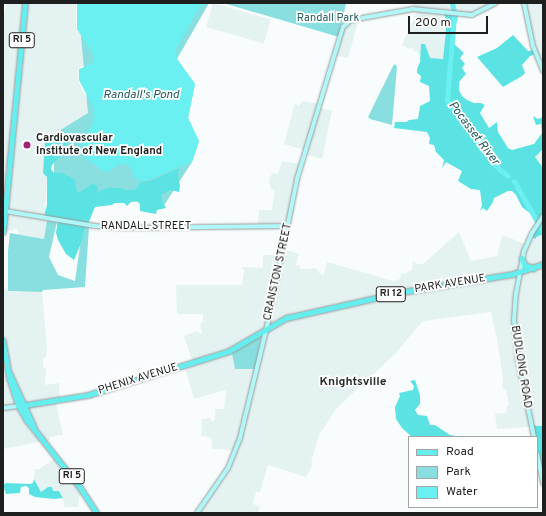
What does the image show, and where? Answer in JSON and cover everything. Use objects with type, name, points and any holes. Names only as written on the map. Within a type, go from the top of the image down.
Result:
[{"type":"main road","name":"RI 5","points":[[3,232],[26,3]]},
{"type":"main road","name":"CRANSTON STREET","points":[[197,513],[220,482],[234,457],[252,392],[297,179],[337,40],[345,24],[357,19],[413,9],[472,15],[496,3]]},
{"type":"main road","points":[[524,3],[533,46],[543,71]]},
{"type":"main road","name":"RANDALL STREET","points":[[5,211],[96,226],[124,228],[287,226]]},
{"type":"main road","name":"BUDLONG ROAD","points":[[534,436],[515,338],[514,308],[519,273],[526,245],[543,216]]},
{"type":"main road","points":[[522,258],[525,265],[533,268]]},
{"type":"main road","name":"PARK AVENUE","points":[[266,330],[286,318],[411,290],[519,273],[543,264]]},
{"type":"main road","name":"PHENIX AVENUE","points":[[3,408],[73,398],[124,384],[229,351],[266,330]]},
{"type":"main road","name":"RI 5","points":[[3,340],[9,373],[22,406],[34,427],[80,486],[97,513]]},
{"type":"main road","points":[[538,459],[543,483]]},
{"type":"shaded area","points":[[8,3],[76,3],[76,27],[92,53],[88,65],[80,67],[78,71],[79,83],[93,111],[58,140],[47,177],[45,208],[48,218],[45,239],[19,235],[17,229],[4,231],[3,235],[3,24],[6,5]]},
{"type":"shaded area","points":[[213,3],[271,20],[264,44],[206,27]]},
{"type":"shaded area","points":[[413,3],[496,3],[480,12],[444,16],[446,31],[443,59],[441,59],[423,58],[414,51],[412,47],[410,49],[402,45],[418,10],[413,9]]},
{"type":"shaded area","points":[[524,3],[543,3],[543,68],[534,50]]},
{"type":"shaded area","points":[[443,12],[458,15],[457,22],[455,23],[454,44],[464,53],[460,58],[465,64],[462,68],[466,74],[459,82],[459,90],[462,96],[467,100],[485,105],[480,113],[489,128],[497,122],[498,132],[508,148],[512,150],[534,144],[542,133],[541,124],[536,125],[533,116],[538,119],[543,117],[543,149],[535,157],[543,168],[543,236],[541,235],[536,237],[536,239],[532,237],[540,221],[522,207],[516,195],[512,191],[508,191],[494,198],[487,211],[483,208],[480,211],[482,205],[480,190],[471,189],[458,181],[462,171],[446,162],[442,168],[444,160],[436,152],[434,145],[429,144],[430,138],[427,132],[394,128],[395,122],[406,122],[409,120],[418,119],[420,106],[430,101],[429,86],[420,82],[421,76],[417,73],[417,69],[420,62],[421,44],[425,44],[430,58],[443,59],[446,19]]},
{"type":"shaded area","points":[[356,19],[357,26],[348,58],[334,55],[342,27]]},
{"type":"shaded area","points":[[513,35],[528,51],[534,50],[536,54],[530,56],[522,65],[525,73],[522,76],[503,87],[477,57],[497,48]]},
{"type":"shaded area","points":[[302,101],[319,104],[319,107],[332,111],[322,159],[305,154],[305,150],[284,144],[295,103],[299,106]]},
{"type":"shaded area","points":[[58,140],[68,141],[60,156],[52,165],[51,169],[54,173],[63,173],[75,180],[77,192],[80,192],[92,184],[96,185],[98,189],[96,193],[107,188],[135,190],[141,182],[150,181],[179,168],[179,192],[171,190],[162,194],[161,198],[166,208],[157,210],[156,214],[140,211],[140,204],[137,201],[131,202],[127,206],[124,203],[115,203],[112,205],[95,207],[88,224],[85,224],[82,241],[74,260],[66,254],[58,240],[56,233],[58,219],[44,216],[47,205],[47,177],[43,173],[45,142]]},
{"type":"shaded area","points":[[543,149],[543,169],[535,157]]},
{"type":"shaded area","points":[[282,161],[302,164],[287,225],[258,225],[259,210],[272,210],[275,190],[271,190],[269,181],[272,173],[278,174]]},
{"type":"shaded area","points":[[459,232],[471,261],[497,256],[502,235],[525,244],[531,236],[543,236],[543,426],[497,429],[495,414],[506,413],[507,405],[509,404],[506,390],[502,388],[503,378],[491,312],[424,321],[396,353],[336,409],[319,435],[311,462],[313,464],[306,477],[268,465],[260,492],[256,492],[253,504],[260,507],[258,513],[197,513],[220,482],[235,450],[212,449],[211,437],[201,436],[202,419],[210,418],[212,422],[215,419],[215,409],[224,409],[226,392],[225,390],[194,399],[184,366],[193,363],[184,336],[197,331],[200,334],[202,333],[200,324],[203,321],[203,314],[177,314],[176,285],[242,285],[244,271],[242,267],[263,268],[263,255],[281,255],[284,249],[299,254],[295,269],[297,265],[300,266],[300,269],[316,268],[320,274],[324,275],[327,262],[393,281],[400,279],[401,273],[405,274],[412,270],[413,261],[417,264],[423,264]]},
{"type":"shaded area","points":[[3,289],[7,289],[8,292],[42,291],[47,348],[46,357],[43,358],[43,367],[46,368],[45,385],[59,383],[60,400],[56,403],[63,435],[50,437],[50,440],[3,449]]},
{"type":"shaded area","points":[[415,380],[420,395],[420,404],[415,410],[418,415],[427,416],[430,425],[435,425],[450,435],[456,436],[411,436],[402,428],[396,419],[395,407],[400,396],[399,393],[413,390],[414,386],[410,381]]},
{"type":"shaded area","points":[[531,424],[543,426],[543,482],[538,466],[538,436],[534,436]]},
{"type":"shaded area","points":[[57,457],[84,494],[79,497],[78,507],[64,507],[63,498],[59,491],[53,491],[48,487],[41,492],[34,479],[35,469],[39,469]]},
{"type":"shaded area","points":[[34,479],[41,492],[48,487],[52,487],[53,491],[59,491],[63,498],[54,499],[35,497],[29,494],[29,488],[26,486],[21,487],[20,493],[6,494],[3,485],[6,483],[30,484],[33,483]]},
{"type":"green space","name":"Randall's Pond","points":[[78,3],[209,3],[177,59],[195,84],[188,118],[199,141],[192,162],[165,204],[74,197],[54,199],[54,134],[88,113]]},
{"type":"green space","name":"Randall Park","points":[[223,3],[346,3],[339,37]]},
{"type":"green space","points":[[395,64],[397,67],[392,125],[370,119],[368,117]]},
{"type":"green space","points":[[47,221],[57,222],[49,257],[58,275],[75,281],[83,225],[89,227],[85,287],[43,290],[42,292],[8,291],[8,251],[10,233],[44,239]]},
{"type":"green space","points":[[259,337],[261,339],[255,369],[235,369],[232,353]]},
{"type":"water","name":"Randall's Pond","points":[[77,3],[202,3],[176,49],[177,59],[195,84],[188,118],[199,141],[192,162],[148,180],[141,181],[135,178],[127,164],[118,165],[106,173],[85,158],[82,143],[94,121],[94,109],[79,80],[79,69],[92,64],[94,56],[77,29]]},
{"type":"waterway","name":"Pocasset River","points":[[452,3],[454,12]]},
{"type":"waterway","name":"Pocasset River","points":[[454,16],[447,100],[499,169],[508,176]]},
{"type":"waterway","name":"Pocasset River","points":[[514,181],[543,232]]},
{"type":"place","name":"Cardiovascular Institute of New England","points":[[27,145]]},
{"type":"district","name":"Knightsville","points":[[353,383]]}]
